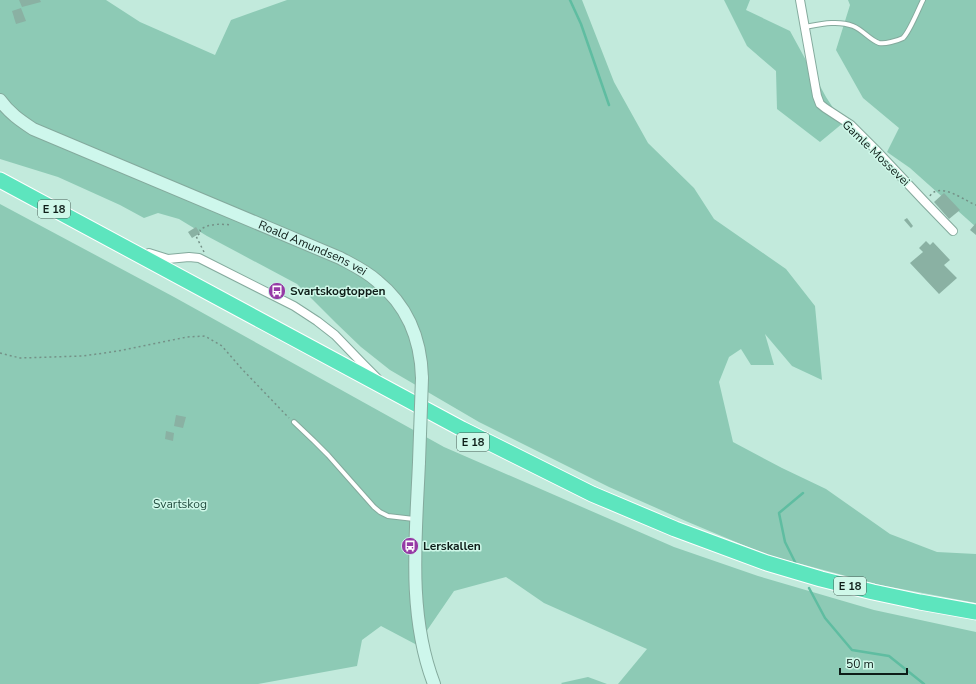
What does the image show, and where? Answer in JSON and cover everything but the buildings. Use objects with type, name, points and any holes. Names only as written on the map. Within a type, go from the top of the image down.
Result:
[{"type":"highway","name":"E 18","points":[[0,180],[391,391],[592,494],[675,530],[767,563],[821,579],[920,602],[976,612]]},
{"type":"highway","name":"E 18","points":[[0,189],[463,437],[553,483],[674,538],[725,557],[820,586],[873,600],[976,620]]},
{"type":"main road","name":"Roald Amundsens vei","points":[[0,100],[16,117],[33,129],[340,258],[366,272],[392,295],[407,316],[412,326],[420,351],[422,378],[415,564],[417,607],[421,642],[434,684]]},
{"type":"street","name":"Gamle Mossevei","points":[[800,0],[817,96],[820,104],[851,125],[953,231]]},
{"type":"street","points":[[109,239],[168,259],[199,258],[294,306],[335,335],[391,391]]},
{"type":"lane","points":[[804,27],[829,23],[844,24],[858,29],[878,42],[888,43],[902,38],[908,31],[923,0]]},
{"type":"lane","points":[[294,422],[314,440],[380,512],[388,516],[417,519]]},
{"type":"path","points":[[924,201],[935,191],[943,190],[953,193],[976,205]]},
{"type":"path","points":[[207,261],[204,249],[196,236],[201,233],[200,230],[209,225],[215,224],[237,225],[241,217]]},
{"type":"path","points":[[0,353],[20,358],[83,356],[118,351],[187,336],[205,336],[222,346],[241,368],[294,422]]},
{"type":"green space","points":[[0,0],[106,0],[140,22],[215,55],[231,20],[287,0],[582,0],[614,82],[648,143],[694,188],[714,219],[786,269],[815,306],[822,380],[792,366],[765,334],[774,365],[751,365],[741,349],[729,357],[719,382],[733,442],[826,489],[890,534],[937,552],[976,554],[976,603],[880,585],[767,555],[609,487],[479,422],[390,370],[361,347],[297,284],[207,236],[179,219],[158,213],[144,218],[120,205],[58,177],[0,159]]},
{"type":"green space","points":[[724,0],[750,0],[746,10],[790,31],[826,97],[843,123],[820,142],[777,109],[776,71],[747,46]]},
{"type":"green space","points":[[848,0],[976,0],[976,227],[910,168],[887,152],[899,128],[863,98],[836,50],[850,5]]},
{"type":"green space","name":"Svartskog","points":[[0,204],[174,297],[444,447],[674,547],[758,576],[874,610],[976,632],[976,684],[618,684],[647,649],[544,603],[506,577],[454,591],[417,645],[381,626],[362,640],[357,666],[258,684],[0,684]]},
{"type":"green space","points":[[588,677],[607,684],[561,683]]},
{"type":"waterway","points":[[570,0],[581,24],[609,105]]},
{"type":"waterway","points":[[797,566],[785,542],[779,513],[803,493]]},
{"type":"waterway","points":[[809,588],[825,618],[852,650],[889,656],[924,684]]},
{"type":"place","name":"Svartskogtoppen","points":[[277,291]]},
{"type":"place","name":"Lerskallen","points":[[410,546]]}]
